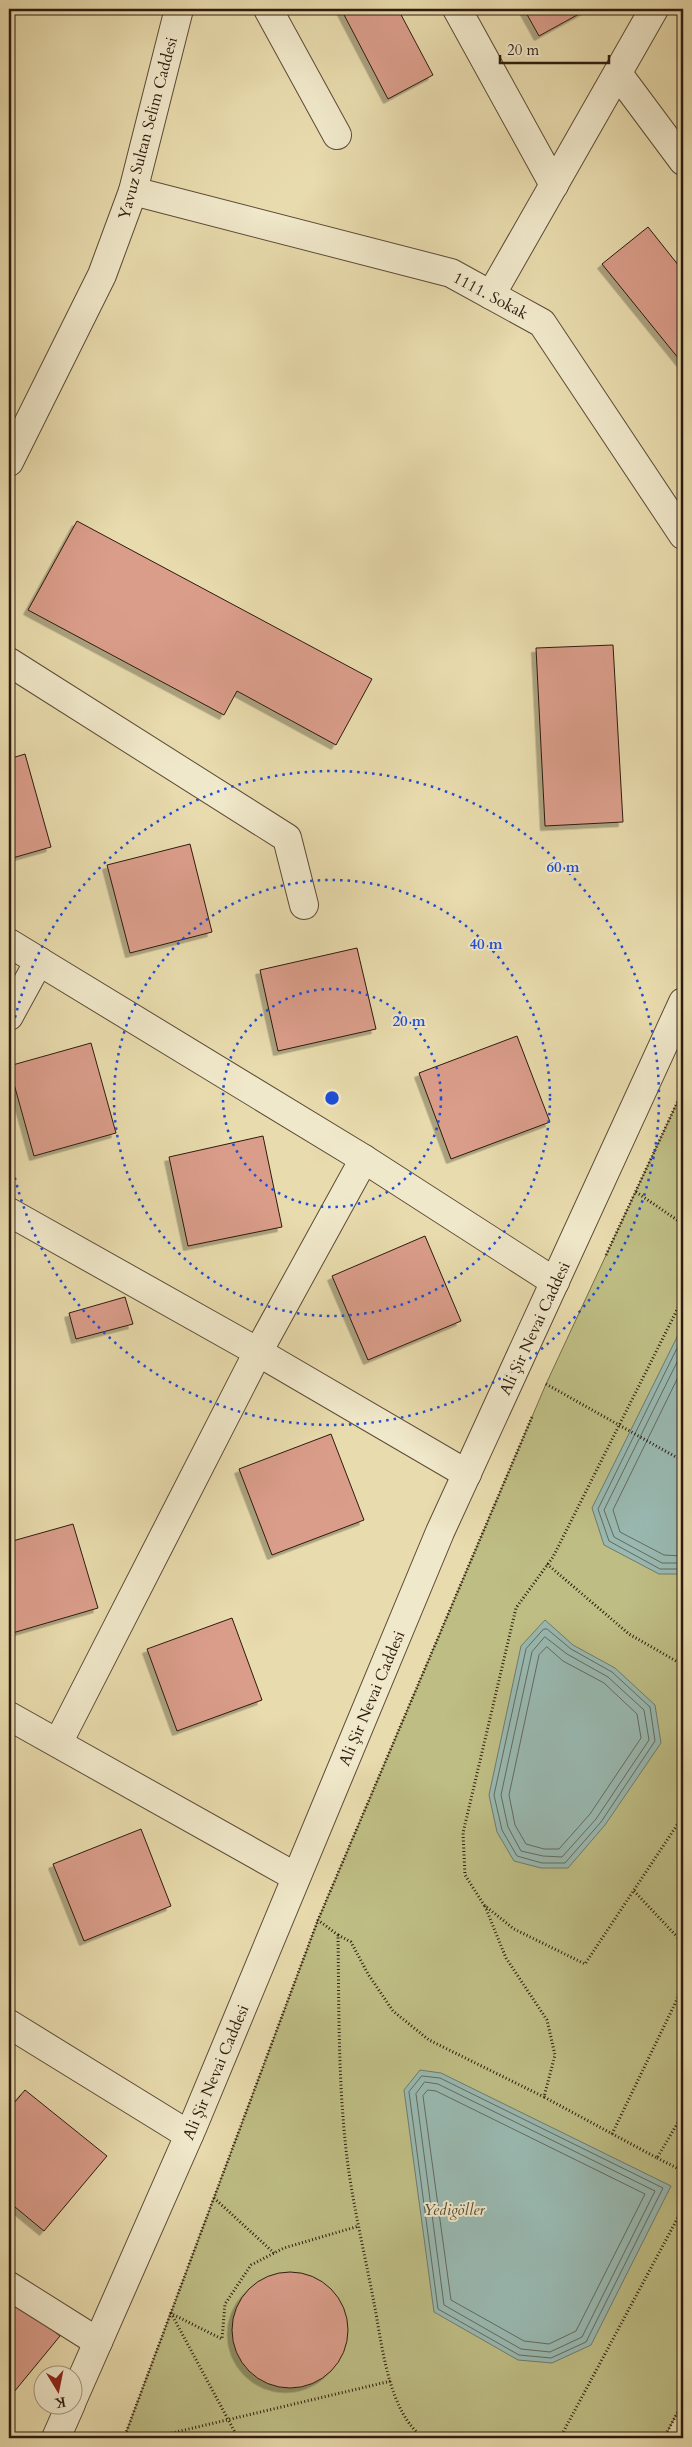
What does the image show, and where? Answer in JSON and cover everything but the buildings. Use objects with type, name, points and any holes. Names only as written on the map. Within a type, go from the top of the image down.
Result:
[{"type":"street","name":"Yavuz Sultan Selim Caddesi","points":[[9,462],[102,275],[133,191],[179,9]]},
{"type":"street","points":[[268,9],[336,136]]},
{"type":"street","points":[[456,9],[554,185]]},
{"type":"street","points":[[491,295],[619,75],[648,13]]},
{"type":"street","points":[[619,75],[683,161]]},
{"type":"street","name":"1111. Sokak","points":[[133,191],[451,273],[542,322],[683,535]]},
{"type":"street","points":[[9,662],[287,838],[304,905]]},
{"type":"street","points":[[9,943],[364,1159],[555,1282]]},
{"type":"street","points":[[9,1016],[39,961]]},
{"type":"street","name":"Ali Şir Nevai Caddesi","points":[[82,2380],[189,2135],[436,1541],[683,1002]]},
{"type":"street","points":[[58,1743],[258,1352],[364,1159]]},
{"type":"street","points":[[9,1212],[258,1352],[466,1474]]},
{"type":"street","points":[[9,1716],[296,1877]]},
{"type":"street","points":[[9,2024],[189,2135]]},
{"type":"street","points":[[9,2286],[98,2342]]},
{"type":"street","name":"Ali Şir Nevai Caddesi","points":[[56,2438],[67,2414]]},
{"type":"path","points":[[603,1262],[683,1090]]},
{"type":"path","points":[[636,1192],[683,1224]]},
{"type":"path","points":[[544,2097],[555,2055],[547,2020],[506,1958],[484,1905],[464,1875],[463,1833],[516,1608],[547,1564],[683,1298]]},
{"type":"path","points":[[542,1394],[550,1376]]},
{"type":"path","points":[[546,1384],[683,1461]]},
{"type":"path","points":[[124,2438],[318,1920],[534,1412]]},
{"type":"path","points":[[547,1564],[629,1634],[683,1665]]},
{"type":"path","points":[[484,1905],[514,1930],[585,1964],[683,1816]]},
{"type":"path","points":[[634,1891],[683,1943]]},
{"type":"path","points":[[318,1920],[351,1942],[368,1974],[393,2011],[429,2040],[544,2097],[683,2171]]},
{"type":"path","points":[[338,1935],[340,2058],[347,2158],[391,2381],[398,2406],[419,2435],[424,2438]]},
{"type":"path","points":[[612,2134],[683,1987]]},
{"type":"path","points":[[657,2158],[683,2114]]},
{"type":"path","points":[[214,2198],[274,2253]]},
{"type":"path","points":[[560,2438],[683,2208]]},
{"type":"path","points":[[170,2313],[222,2339],[225,2304],[250,2264],[274,2253],[359,2226]]},
{"type":"path","points":[[170,2313],[238,2438]]},
{"type":"path","points":[[152,2438],[391,2381]]},
{"type":"path","points":[[664,2438],[683,2402]]},
{"type":"green space","name":"Yedigöller","points":[[683,1090],[683,2402],[664,2438],[124,2438],[318,1920],[546,1384]]},
{"type":"water","points":[[683,1325],[683,1574],[659,1574],[604,1545],[592,1508]]},
{"type":"water","points":[[545,1620],[573,1645],[615,1668],[655,1705],[661,1743],[605,1825],[568,1868],[541,1868],[514,1861],[497,1832],[489,1795],[521,1646]]},
{"type":"water","points":[[420,2070],[441,2073],[671,2186],[591,2345],[552,2363],[518,2360],[434,2312],[404,2090]]}]
